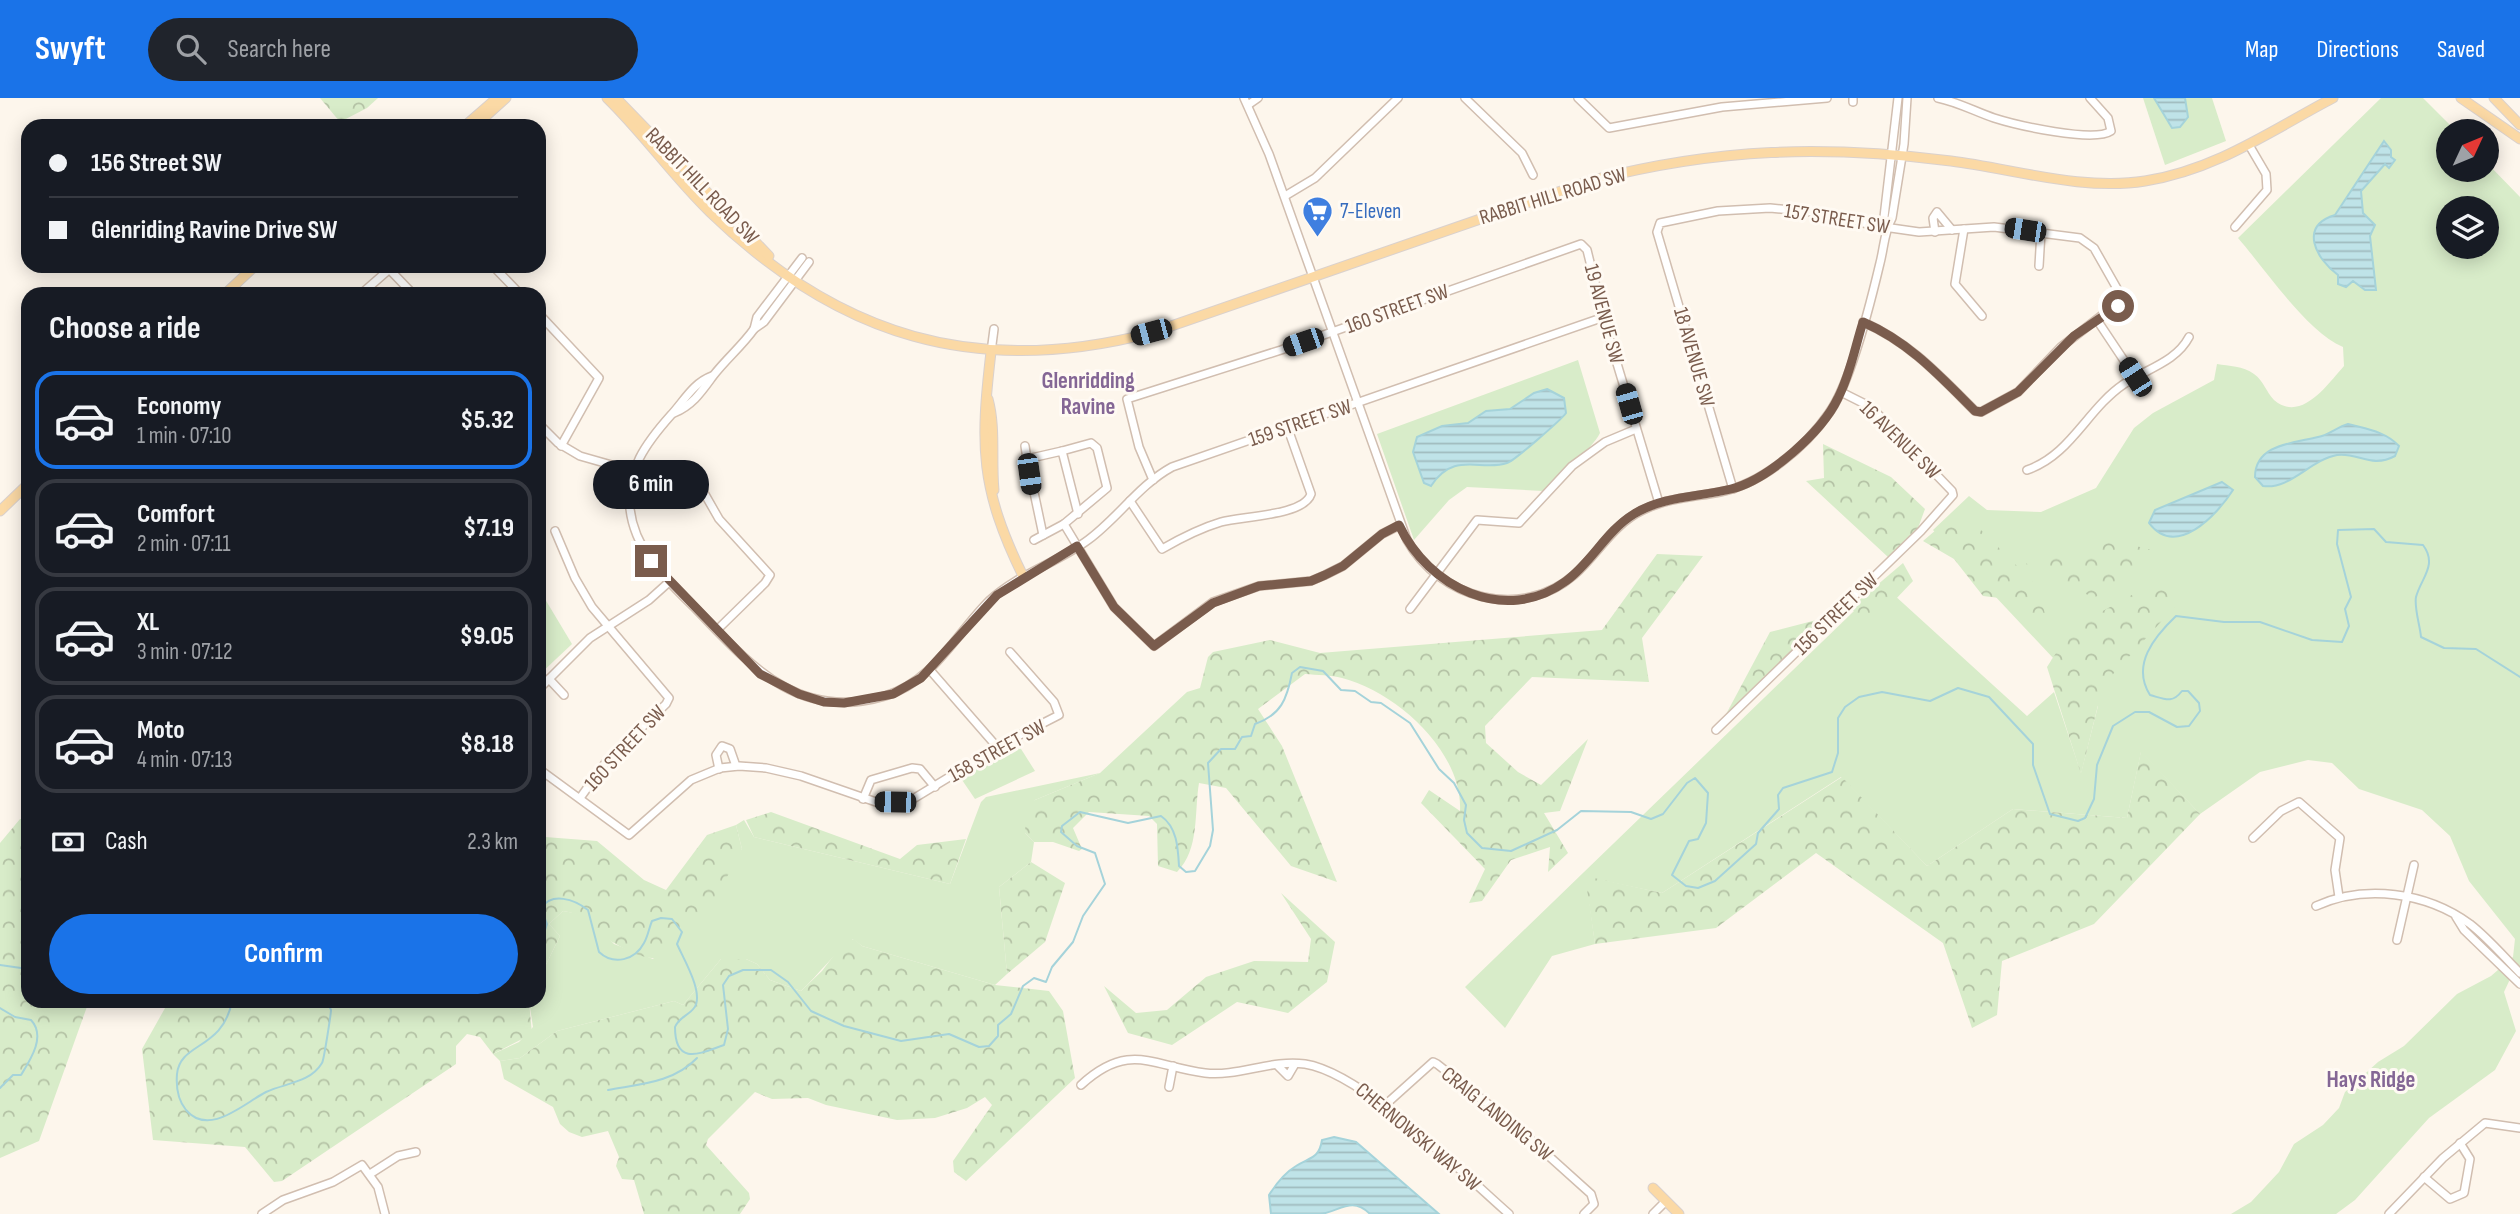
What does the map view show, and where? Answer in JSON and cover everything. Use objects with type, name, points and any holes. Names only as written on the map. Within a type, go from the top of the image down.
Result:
[{"type":"main road","points":[[473,119],[497,98]]},
{"type":"main road","points":[[483,119],[506,98]]},
{"type":"main road","name":"RABBIT HILL ROAD SW","points":[[607,98],[674,175],[721,223],[791,278],[843,310],[885,328],[933,342],[991,352],[1070,349],[1134,337],[1313,278],[1593,180],[1667,163],[1768,150],[1840,150],[1898,155],[2087,182],[2125,183],[2187,172],[2222,159],[2333,98]]},
{"type":"main road","name":"RABBIT HILL ROAD SW","points":[[617,98],[791,278]]},
{"type":"main road","points":[[2461,98],[2518,133]]},
{"type":"main road","points":[[2494,98],[2518,133]]},
{"type":"main road","points":[[674,175],[681,174],[722,214],[736,221]]},
{"type":"main road","points":[[232,287],[247,273]]},
{"type":"main road","points":[[991,352],[988,398],[983,411],[983,447],[988,486],[1023,576]]},
{"type":"main road","points":[[0,511],[21,491]]},
{"type":"main road","points":[[1653,1188],[1679,1214]]},
{"type":"street","points":[[1258,98],[1246,101],[1285,196],[1399,525],[1413,551],[1436,575],[1460,590],[1489,599],[1519,600],[1546,592],[1574,575],[1625,520],[1659,503],[1733,489],[1754,481],[1775,467],[1827,416],[1841,392],[1880,264],[1887,227],[1884,217],[1907,98]]},
{"type":"street","points":[[1285,196],[1315,178],[1398,98]]},
{"type":"street","points":[[1465,98],[1522,153],[1533,175]]},
{"type":"street","points":[[1578,98],[1609,128],[1722,107],[1828,98]]},
{"type":"street","points":[[1721,98],[1722,107]]},
{"type":"street","points":[[1898,98],[1898,155]]},
{"type":"street","points":[[1938,98],[2013,123],[2069,133],[2109,133],[2111,124],[2090,98]]},
{"type":"street","points":[[2235,227],[2262,199],[2268,183],[2263,168],[2249,145]]},
{"type":"street","name":"157 STREET SW","points":[[1658,225],[1701,214],[1770,208],[1833,214],[1887,227],[1935,232],[1994,227],[2088,241],[2121,290],[2123,299],[2097,320]]},
{"type":"street","name":"157 STREET SW","points":[[1935,232],[1933,218],[1937,212],[1942,214],[1952,230]]},
{"type":"street","name":"18 AVENUE SW","points":[[1658,225],[1733,489]]},
{"type":"street","points":[[1964,229],[1955,284],[1982,316]]},
{"type":"street","points":[[2039,266],[2041,232]]},
{"type":"street","name":"160 STREET SW","points":[[1153,480],[1139,447],[1127,399],[1332,332],[1577,245],[1585,247]]},
{"type":"street","name":"19 AVENUE SW","points":[[1585,247],[1659,503]]},
{"type":"street","points":[[633,471],[643,448],[703,380],[712,376],[754,329],[757,317],[806,260]]},
{"type":"street","points":[[370,287],[385,273]]},
{"type":"street","points":[[396,273],[407,287]]},
{"type":"street","points":[[500,273],[513,287]]},
{"type":"street","name":"159 STREET SW","points":[[633,471],[629,497],[636,534],[645,552],[669,582],[770,680],[824,702],[844,703],[881,697],[902,689],[930,670],[990,601],[1023,576],[1096,534],[1153,480],[1172,467],[1288,429],[1604,317]]},
{"type":"street","points":[[1863,322],[1892,335],[1912,349],[1978,412],[2018,392],[2061,347],[2097,320],[2135,377]]},
{"type":"street","points":[[546,321],[600,378],[561,446]]},
{"type":"street","points":[[991,352],[994,330]]},
{"type":"street","points":[[2027,470],[2057,453],[2099,404],[2135,377],[2174,356],[2189,337]]},
{"type":"street","name":"16 AVENUE SW","points":[[1841,392],[1865,403],[1880,416],[1952,495]]},
{"type":"street","points":[[1130,501],[1159,549],[1221,522],[1293,509],[1310,497],[1288,429]]},
{"type":"street","points":[[1410,609],[1479,519],[1519,523],[1572,466],[1605,442],[1636,429]]},
{"type":"street","points":[[546,431],[561,446],[585,458],[701,489],[719,519],[769,575],[765,583],[717,631]]},
{"type":"street","points":[[1027,459],[1091,443],[1097,448],[1107,488],[1064,524],[1034,540]]},
{"type":"street","points":[[1025,446],[1043,535]]},
{"type":"street","points":[[1062,451],[1078,514]]},
{"type":"street","name":"156 STREET SW","points":[[1716,730],[1921,531],[1952,495]]},
{"type":"street","points":[[1064,524],[1114,607],[1148,642],[1156,645],[1185,620],[1213,603],[1259,586],[1311,581],[1343,566],[1382,534],[1399,525]]},
{"type":"street","points":[[555,531],[575,578],[606,627]]},
{"type":"street","points":[[546,682],[590,638],[649,600],[669,582]]},
{"type":"street","name":"160 STREET SW","points":[[580,798],[606,762],[669,698],[663,687],[606,627]]},
{"type":"street","name":"158 STREET SW","points":[[580,798],[631,835],[691,780],[719,769],[736,766],[755,766],[790,773],[863,799],[895,802],[913,799],[1059,715],[1054,702],[1010,652]]},
{"type":"street","points":[[930,670],[998,748]]},
{"type":"street","points":[[549,679],[564,695]]},
{"type":"street","name":"158 STREET SW","points":[[719,769],[716,755],[722,746],[730,749],[736,766]]},
{"type":"street","name":"158 STREET SW","points":[[863,799],[871,780],[912,768],[920,769],[935,787]]},
{"type":"street","points":[[546,774],[580,798]]},
{"type":"street","points":[[2253,838],[2281,811],[2294,803],[2303,804],[2340,838],[2335,870],[2339,897]]},
{"type":"street","points":[[2397,940],[2414,865]]},
{"type":"street","points":[[2316,906],[2339,897],[2375,893],[2432,904],[2481,934],[2520,973]]},
{"type":"street","points":[[2455,917],[2464,930],[2520,984]]},
{"type":"street","name":"CHERNOWSKI WAY SW","points":[[1081,1084],[1094,1073],[1128,1060],[1155,1060],[1216,1074],[1295,1064],[1327,1069],[1349,1080],[1384,1106],[1509,1214]]},
{"type":"street","name":"CRAIG LANDING SW","points":[[1384,1106],[1424,1068],[1433,1062],[1437,1064],[1511,1122],[1591,1194],[1594,1204],[1584,1214]]},
{"type":"street","points":[[1168,1087],[1173,1066]]},
{"type":"street","points":[[2389,1214],[2460,1143],[2489,1122],[2520,1128]]},
{"type":"street","points":[[2424,1177],[2450,1199],[2464,1193],[2470,1159],[2460,1143]]},
{"type":"street","points":[[370,1174],[398,1156],[416,1152]]},
{"type":"street","points":[[261,1214],[283,1200],[333,1182],[359,1165],[370,1174],[381,1192],[385,1214]]},
{"type":"street","points":[[1653,1214],[1666,1201]]},
{"type":"green space","points":[[320,98],[378,98],[367,108],[346,119],[338,119]]},
{"type":"green space","points":[[2143,98],[2212,98],[2226,141],[2165,165]]},
{"type":"green space","points":[[2381,98],[2423,98],[2444,119],[2436,119],[2436,182],[2499,182],[2499,175],[2520,197],[2520,970],[2512,975],[2504,992],[2516,1031],[2495,1070],[2429,1118],[2355,1200],[2336,1214],[2231,1214],[2251,1202],[2279,1172],[2294,1144],[2323,1125],[2339,1108],[2345,1092],[2378,1062],[2404,1046],[2457,994],[2491,976],[2513,957],[2515,939],[2469,881],[2450,836],[2422,810],[2359,789],[2332,763],[2308,760],[2260,772],[2200,814],[2141,752],[2127,818],[2013,809],[1927,866],[1841,777],[1662,893],[1586,877],[1595,944],[1552,956],[1505,1028],[1465,987],[1882,584],[2027,716],[2054,692],[2081,773],[2098,706],[1933,530],[1969,496],[1987,510],[2041,512],[2096,488],[2134,428],[2153,413],[2214,380],[2217,364],[2250,371],[2274,400],[2284,406],[2294,407],[2313,399],[2344,366],[2343,347],[2315,328],[2287,299],[2238,238]]},
{"type":"green space","points":[[1578,360],[1600,433],[1590,447],[1543,491],[1467,487],[1449,500],[1414,540],[1377,434]]},
{"type":"green space","points":[[1823,444],[1891,477],[1925,509],[1918,528],[1888,557],[1806,481],[1824,478]]},
{"type":"green space","points":[[1950,518],[1972,521],[2036,585],[2051,632],[2008,599],[1983,596],[1954,559],[1923,541]]},
{"type":"green space","points":[[2112,540],[2164,553],[2094,598],[2026,564],[2048,549],[2070,563]]},
{"type":"green space","points":[[1657,554],[1703,556],[1642,638],[1649,682],[1532,677],[1485,726],[1486,743],[1518,772],[1541,785],[1588,739],[1560,811],[1544,813],[1568,853],[1548,872],[1550,847],[1511,860],[1482,901],[1469,903],[1485,869],[1421,803],[1429,790],[1460,811],[1458,789],[1451,767],[1423,728],[1384,696],[1363,685],[1324,675],[1305,674],[1258,709],[1282,746],[1337,882],[1291,866],[1226,788],[1199,783],[1193,841],[1177,872],[1158,866],[1157,824],[1149,816],[1089,812],[1073,828],[1082,849],[1079,851],[1053,842],[1034,842],[1025,833],[1026,809],[1035,800],[1100,773],[1187,692],[1200,688],[1208,657],[1213,652],[1270,640],[1320,653],[1602,630]]},
{"type":"green space","points":[[1903,563],[1913,581],[1875,621],[1849,609]]},
{"type":"green space","points":[[2159,580],[2181,600],[2103,685],[2081,774],[2047,667],[2072,628]]},
{"type":"green space","points":[[546,601],[572,644],[546,668]]},
{"type":"green space","points":[[1828,617],[1724,718],[1770,632]]},
{"type":"green space","points":[[1016,741],[1035,771],[975,799],[960,777]]},
{"type":"green space","points":[[2141,751],[2200,814],[2094,924],[2002,961],[1997,1015],[1972,1028],[1943,943],[1816,853],[1716,928],[1595,944],[1585,876],[1662,893],[1842,777],[1927,866],[2013,809],[2127,818]]},
{"type":"green space","points":[[1100,773],[1035,800],[1025,833],[1034,842],[1031,862],[999,887],[1007,974],[995,985],[862,946],[853,939],[801,991],[770,980],[757,964],[746,959],[721,959],[683,1005],[674,1001],[557,1031],[520,1058],[500,1061],[493,1054],[519,1042],[533,1027],[530,1008],[546,1008],[546,965],[560,936],[549,924],[563,911],[586,915],[614,944],[653,959],[742,849],[736,825],[744,820],[754,837],[950,884],[981,802],[986,797]]},
{"type":"green space","points":[[771,812],[900,859],[917,845],[966,839],[950,884],[754,837],[746,820]]},
{"type":"green space","points":[[21,819],[21,1008],[86,1008],[39,1141],[0,1158],[0,843]]},
{"type":"green space","points":[[736,825],[742,849],[706,912],[682,943],[669,953],[657,958],[647,958],[608,939],[584,917],[563,911],[549,924],[560,936],[546,965],[546,837],[597,841],[644,880],[666,890],[707,835]]},
{"type":"green space","points":[[1031,862],[1065,883],[1045,942],[1007,974],[999,887]]},
{"type":"green space","points":[[1281,893],[1335,942],[1327,982],[1288,1013],[1237,1002],[1172,1045],[1128,1033],[1104,986],[1136,1013],[1167,1010],[1206,977],[1254,961],[1308,962],[1311,939]]},
{"type":"green space","points":[[854,939],[862,946],[995,985],[1049,991],[1063,1011],[1075,1078],[966,1181],[954,1172],[953,1161],[992,1105],[985,1097],[967,1108],[935,1118],[897,1120],[826,1105],[808,1098],[772,1099],[755,1092],[708,1139],[706,1145],[749,1193],[750,1199],[740,1214],[644,1214],[634,1180],[622,1179],[616,1166],[619,1157],[608,1131],[582,1137],[569,1132],[560,1124],[553,1107],[504,1079],[500,1061],[520,1058],[557,1031],[674,1001],[683,1005],[721,959],[746,959],[757,964],[770,980],[801,991],[822,971],[844,942]]},
{"type":"green space","points":[[165,1008],[530,1008],[532,1034],[493,1054],[480,1037],[467,1034],[456,1046],[456,1064],[282,1181],[274,1182],[245,1147],[153,1140],[142,1049]]},
{"type":"water","points":[[2154,98],[2185,98],[2188,117],[2180,127],[2172,128]]},
{"type":"water","points":[[2384,141],[2395,160],[2389,168],[2385,164],[2361,191],[2363,213],[2375,225],[2370,236],[2376,290],[2365,290],[2353,281],[2346,287],[2338,284],[2338,275],[2317,251],[2314,234],[2324,220],[2335,215]]},
{"type":"water","points":[[1547,389],[1564,398],[1566,413],[1518,455],[1507,463],[1497,465],[1458,465],[1440,475],[1431,486],[1424,483],[1413,452],[1417,437],[1442,426],[1468,423],[1486,411],[1510,409],[1534,393]]},
{"type":"water","points":[[2348,424],[2375,431],[2394,441],[2399,446],[2395,456],[2372,461],[2337,455],[2282,484],[2273,486],[2263,486],[2255,477],[2261,458],[2269,451],[2322,436]]},
{"type":"water","points":[[2222,482],[2233,490],[2217,511],[2195,529],[2171,537],[2160,533],[2149,523],[2155,510]]},
{"type":"water","points":[[1334,1137],[1356,1142],[1439,1214],[1370,1214],[1352,1205],[1321,1214],[1271,1214],[1269,1195],[1277,1183],[1292,1169],[1313,1157],[1319,1151],[1322,1140]]},
{"type":"waterway","points":[[546,903],[557,899],[570,900],[588,910],[599,952],[617,960],[630,957],[640,949],[652,921],[672,919],[682,932],[677,944],[697,994],[694,1008],[675,1027],[676,1040],[684,1052],[698,1053],[724,1045],[728,1029],[723,985],[729,976],[743,970],[771,970],[788,982],[811,1011],[844,1026],[901,1041],[949,1034],[979,1047],[989,1046],[998,1036],[998,1025],[1011,1014],[1023,986],[1034,978],[1046,982],[1052,967],[1073,942],[1083,916],[1105,884],[1095,853],[1077,846],[1061,832],[1062,826],[1080,812],[1128,823],[1161,816],[1173,832],[1179,866],[1186,872],[1195,871],[1210,846],[1213,830],[1208,763],[1221,749],[1235,749],[1242,737],[1251,736],[1255,724],[1277,711],[1288,691],[1292,673],[1300,667],[1323,671],[1341,690],[1355,691],[1371,702],[1381,703],[1410,723],[1439,769],[1454,783],[1466,805],[1464,820],[1467,833],[1482,848],[1511,851],[1557,830],[1581,811],[1631,812],[1651,819],[1663,814],[1687,783],[1695,778],[1708,793],[1706,823],[1698,839],[1689,841],[1672,875],[1686,886],[1698,888],[1715,881],[1756,844],[1758,833],[1779,809],[1778,795],[1783,788],[1832,772],[1838,753],[1838,718],[1845,707],[1859,697],[1882,692],[1930,701],[1958,688],[1989,697],[2033,744],[2033,765],[2050,814],[2078,821],[2085,818],[2094,799],[2097,765],[2113,726],[2135,712],[2149,712],[2177,727],[2189,726],[2200,711],[2199,703],[2188,691],[2182,691],[2175,698],[2164,699],[2150,695],[2145,684],[2144,662],[2148,652],[2153,642],[2176,616],[2224,622],[2260,622],[2312,640],[2342,642],[2349,626],[2345,609],[2351,597],[2337,544],[2338,530],[2374,529],[2386,542],[2423,545],[2429,565],[2416,597],[2421,637],[2444,648],[2476,649],[2520,677]]},
{"type":"waterway","points":[[546,921],[546,927]]},
{"type":"waterway","points":[[0,965],[21,968]]},
{"type":"waterway","points":[[0,1008],[15,1017],[31,1020],[37,1033],[35,1048],[21,1075],[13,1075],[0,1088]]},
{"type":"waterway","points":[[230,1008],[220,1029],[186,1056],[177,1074],[178,1093],[183,1106],[195,1117],[205,1120],[226,1116],[266,1092],[304,1079],[317,1070],[323,1060],[330,1008]]},
{"type":"waterway","points":[[608,1090],[667,1078],[697,1058]]},
{"type":"place","name":"7-Eleven","points":[[1317,238]]},
{"type":"district","name":"Glenridding Ravine","points":[[1088,394]]},
{"type":"district","name":"Hays Ridge","points":[[2371,1080]]},
{"type":"route","points":[[651,561],[760,674],[799,694],[824,702],[844,703],[893,694],[921,678],[937,664],[981,610],[997,595],[1023,576],[1077,546],[1114,607],[1130,626],[1154,646],[1204,607],[1259,586],[1311,581],[1343,566],[1382,534],[1399,525],[1419,559],[1447,583],[1475,596],[1519,600],[1546,592],[1567,581],[1633,514],[1667,501],[1733,489],[1767,474],[1822,422],[1838,400],[1863,322],[1892,335],[1912,349],[1975,411],[1981,412],[2018,392],[2046,361],[2074,336],[2118,306]]}]
